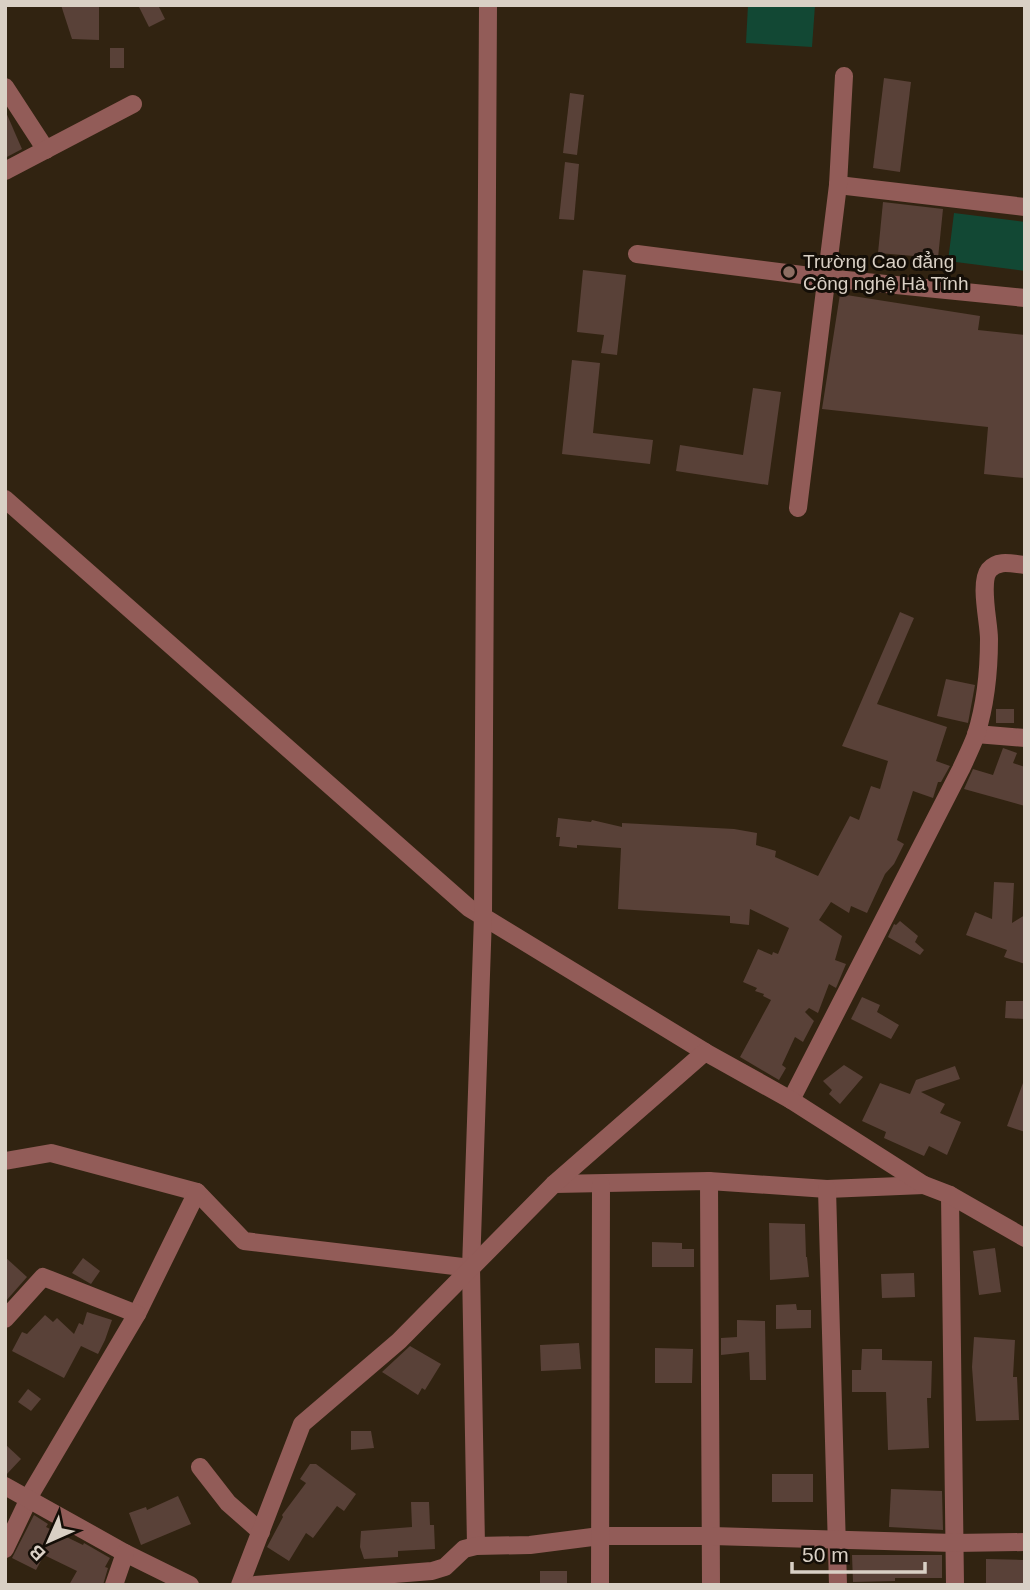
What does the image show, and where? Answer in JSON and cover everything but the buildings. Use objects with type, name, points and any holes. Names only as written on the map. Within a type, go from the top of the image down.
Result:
[{"type":"street","points":[[476,1546],[471,1268],[483,916],[488,5]]},
{"type":"street","points":[[798,508],[838,185],[844,75]]},
{"type":"street","points":[[5,87],[46,150]]},
{"type":"street","points":[[5,171],[133,104]]},
{"type":"street","points":[[838,185],[1025,207]]},
{"type":"street","points":[[637,254],[825,278],[1025,298]]},
{"type":"street","points":[[5,499],[469,908],[705,1052],[791,1100],[924,1185],[950,1195],[1025,1238]]},
{"type":"street","points":[[791,1100],[961,769],[976,734],[985,687],[989,639],[985,581],[988,572],[994,565],[1004,562],[1025,565]]},
{"type":"street","points":[[976,734],[1025,738]]},
{"type":"street","points":[[240,1585],[302,1424],[399,1341],[554,1184],[705,1052]]},
{"type":"street","points":[[5,1161],[51,1153],[197,1192],[244,1241],[471,1268]]},
{"type":"street","points":[[554,1184],[709,1181],[827,1189],[924,1185]]},
{"type":"street","points":[[709,1181],[711,1585]]},
{"type":"street","points":[[600,1585],[601,1185]]},
{"type":"street","points":[[827,1189],[838,1585]]},
{"type":"street","points":[[5,1549],[28,1500],[137,1314],[197,1192]]},
{"type":"street","points":[[950,1195],[955,1585]]},
{"type":"street","points":[[5,1319],[43,1277],[137,1314]]},
{"type":"street","points":[[200,1467],[228,1503],[261,1532]]},
{"type":"street","points":[[5,1486],[125,1553],[190,1585]]},
{"type":"street","points":[[255,1585],[432,1571],[445,1567],[464,1549],[476,1546],[530,1545],[600,1536],[1025,1542]]},
{"type":"street","points":[[114,1585],[125,1553]]},
{"type":"green space","points":[[748,5],[815,5],[812,47],[746,43]]},
{"type":"green space","points":[[954,213],[1025,222],[1025,271],[948,261]]},
{"type":"place","name":"Trường Cao đẳng Công nghệ Hà Tĩnh","points":[[789,272]]}]
